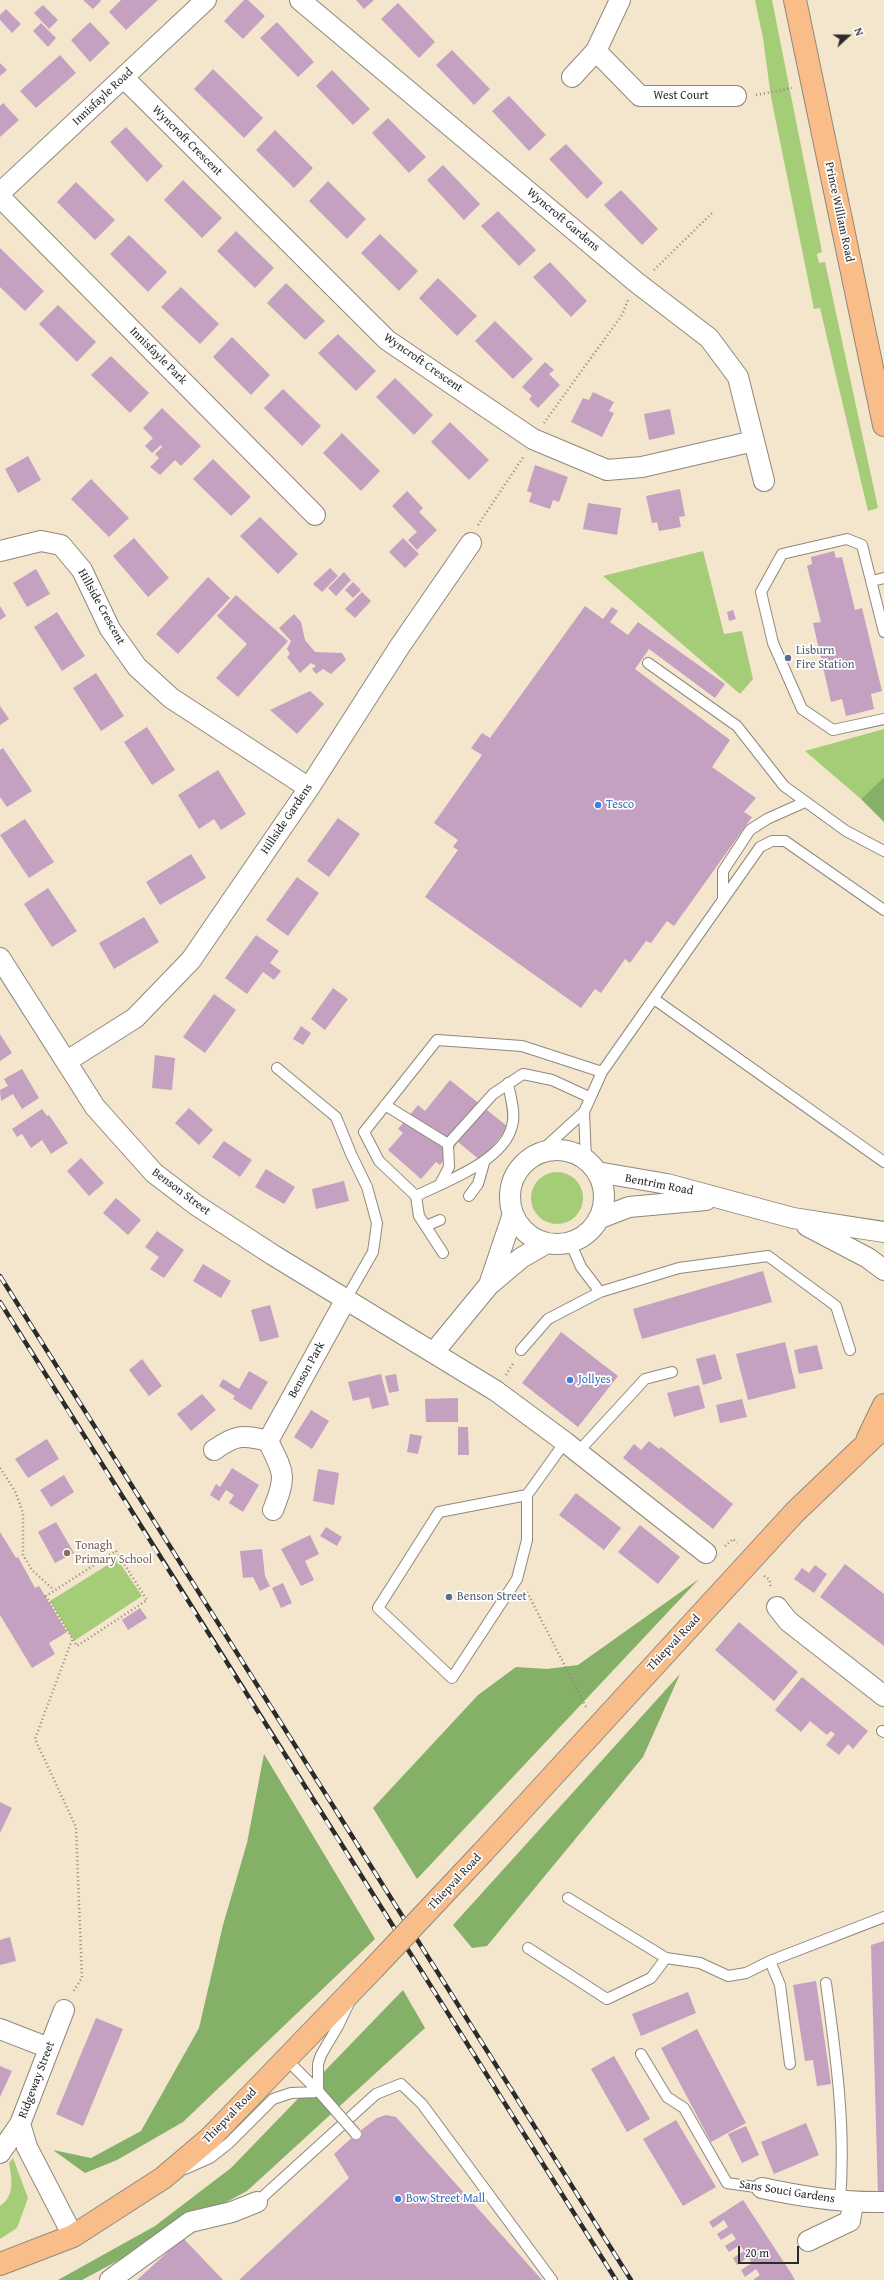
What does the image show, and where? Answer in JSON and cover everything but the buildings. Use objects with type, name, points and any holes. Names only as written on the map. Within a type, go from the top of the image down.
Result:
[{"type":"main road","name":"Prince William Road","points":[[794,0],[884,425]]},
{"type":"main road","name":"Thiepval Road","points":[[865,1443],[884,1405]]},
{"type":"main road","name":"Thiepval Road","points":[[0,2264],[72,2236],[164,2178],[209,2139],[285,2058],[373,1969],[795,1512],[865,1443],[884,1427]]},
{"type":"street","name":"Innisfayle Road","points":[[0,193],[206,0]]},
{"type":"street","name":"Wyncroft Gardens","points":[[300,0],[636,282],[708,338],[738,377],[764,480]]},
{"type":"street","points":[[572,78],[596,51],[620,0]]},
{"type":"street","name":"West Court","points":[[596,51],[640,96],[736,96]]},
{"type":"street","name":"Wyncroft Crescent","points":[[124,78],[387,340],[533,439],[607,470],[642,468],[754,441]]},
{"type":"street","name":"Innisfayle Park","points":[[0,197],[315,515]]},
{"type":"street","name":"Hillside Crescent","points":[[0,551],[41,541],[61,545],[82,570],[110,629],[137,667],[171,698],[309,788]]},
{"type":"street","name":"Hillside Gardens","points":[[67,1061],[135,1018],[191,960],[309,788],[400,646],[471,543]]},
{"type":"street","name":"Benson Street","points":[[0,958],[95,1106],[154,1172],[202,1209],[496,1391],[572,1447],[706,1553]]},
{"type":"street","points":[[434,1352],[489,1285],[521,1258],[547,1243],[570,1242],[586,1233],[598,1219],[603,1203],[603,1187],[591,1166],[567,1151],[556,1150],[540,1152],[528,1160],[518,1171],[511,1184],[510,1199],[513,1214],[526,1232],[547,1243]]},
{"type":"street","name":"Bentrim Road","points":[[591,1166],[668,1184],[793,1218],[884,1232]]},
{"type":"street","name":"Bentrim Road","points":[[598,1219],[629,1207],[722,1199]]},
{"type":"street","points":[[489,1285],[513,1214]]},
{"type":"street","name":"Bentrim Road","points":[[793,1218],[868,1258],[884,1270]]},
{"type":"street","name":"Benson Park","points":[[268,1441],[346,1299]]},
{"type":"street","points":[[214,1450],[230,1439],[249,1436],[268,1441],[281,1467],[283,1485],[273,1510]]},
{"type":"street","points":[[777,1607],[788,1621],[884,1696]]},
{"type":"street","name":"Ridgeway Street","points":[[64,2010],[20,2124],[27,2147],[72,2236]]},
{"type":"street","points":[[0,2029],[49,2048]]},
{"type":"street","points":[[0,2154],[20,2124]]},
{"type":"street","name":"Sans Souci Gardens","points":[[762,2188],[846,2202],[884,2202]]},
{"type":"street","points":[[110,2280],[190,2222],[232,2212],[257,2202]]},
{"type":"street","points":[[808,2241],[850,2221],[846,2202]]},
{"type":"lane","points":[[884,632],[862,545],[847,539],[782,554],[761,592],[773,643],[802,709],[834,730],[884,719]]},
{"type":"lane","points":[[872,581],[884,578]]},
{"type":"lane","points":[[648,663],[737,726],[784,786],[846,831],[884,851]]},
{"type":"lane","points":[[723,900],[723,871],[750,830],[767,819],[805,802]]},
{"type":"lane","points":[[591,1166],[584,1112],[589,1097],[602,1072],[760,847],[772,841],[785,841],[884,910]]},
{"type":"lane","points":[[654,999],[884,1162]]},
{"type":"lane","points":[[443,1253],[419,1216],[416,1196],[379,1161],[364,1132],[437,1040],[522,1046],[602,1072]]},
{"type":"lane","points":[[278,1068],[336,1117],[350,1154],[367,1186],[377,1223],[373,1252],[346,1299]]},
{"type":"lane","points":[[440,1184],[449,1167],[448,1144],[493,1094],[523,1074],[552,1080],[589,1097]]},
{"type":"lane","points":[[416,1196],[484,1163],[508,1137],[513,1125],[508,1083]]},
{"type":"lane","points":[[385,1105],[448,1144]]},
{"type":"lane","points":[[540,1152],[584,1112]]},
{"type":"lane","points":[[469,1196],[478,1184],[484,1163]]},
{"type":"lane","points":[[426,1226],[440,1220]]},
{"type":"lane","points":[[570,1242],[581,1267],[600,1292]]},
{"type":"lane","points":[[521,1350],[548,1319],[600,1292],[679,1268],[768,1256],[836,1306],[850,1350]]},
{"type":"lane","points":[[527,1495],[527,1540],[517,1579],[452,1678],[378,1608],[438,1512],[527,1495],[572,1447],[645,1379],[672,1372]]},
{"type":"lane","points":[[568,1898],[666,1958],[700,1963],[728,1976],[746,1973],[770,1961],[884,1917]]},
{"type":"lane","points":[[528,1948],[607,1999],[651,1978],[666,1958]]},
{"type":"lane","points":[[770,1961],[780,1985],[790,2064]]},
{"type":"lane","points":[[826,1983],[842,2109],[843,2162],[846,2202]]},
{"type":"lane","points":[[319,2092],[318,2064],[321,2055],[338,2026],[357,1986]]},
{"type":"lane","name":"Sans Souci Gardens","points":[[641,2054],[667,2096],[684,2108],[727,2183],[762,2188]]},
{"type":"lane","points":[[285,2058],[319,2092],[356,2134]]},
{"type":"lane","points":[[257,2202],[376,2094],[401,2084],[422,2104],[552,2280]]},
{"type":"lane","points":[[164,2178],[210,2158],[230,2142],[273,2099],[291,2092],[319,2092]]},
{"type":"path","points":[[736,96],[758,95],[792,88]]},
{"type":"path","points":[[471,543],[476,529],[526,454],[533,439],[622,315],[636,282],[658,268],[712,213]]},
{"type":"path","points":[[496,1391],[521,1350]]},
{"type":"path","points":[[0,1468],[15,1491],[23,1513],[23,1555],[32,1570],[54,1590]]},
{"type":"path","points":[[116,1550],[148,1600],[77,1646],[46,1596],[54,1590],[116,1550]]},
{"type":"path","points":[[517,1579],[533,1601],[596,1728]]},
{"type":"path","points":[[64,2010],[82,1978],[76,1827],[35,1740],[72,1640]]},
{"type":"green space","points":[[755,0],[772,0],[822,252],[817,254],[819,263],[825,262],[878,508],[868,511],[820,308],[814,309],[771,97],[763,38]]},
{"type":"green space","points":[[703,551],[724,634],[742,631],[753,679],[740,694],[603,576]]},
{"type":"green space","points":[[884,729],[884,777],[861,799],[805,751]]},
{"type":"green space","points":[[884,777],[884,822],[861,799]]},
{"type":"green space","points":[[552,1172],[562,1172],[576,1179],[583,1193],[583,1203],[576,1217],[562,1224],[552,1224],[542,1220],[535,1213],[531,1203],[531,1193],[535,1183],[542,1176]]},
{"type":"green space","points":[[117,1559],[142,1596],[74,1641],[50,1601]]},
{"type":"green space","points":[[699,1579],[417,1879],[373,1808],[478,1695],[516,1667],[547,1669],[578,1665]]},
{"type":"green space","points":[[680,1674],[643,1757],[487,1946],[472,1948],[453,1925]]},
{"type":"green space","points":[[264,1754],[375,1939],[183,2122],[117,2160],[85,2173],[53,2150],[91,2158],[141,2131],[199,2028],[223,1925],[247,1843]]},
{"type":"green space","points":[[403,1990],[425,2028],[247,2191],[82,2280],[58,2280],[155,2226],[231,2168]]},
{"type":"green space","points":[[13,2158],[28,2198],[17,2228],[0,2239],[0,2206],[5,2202],[10,2192],[11,2175],[9,2163]]},
{"type":"railway","points":[[0,1276],[631,2280]]},
{"type":"railway","points":[[0,1302],[616,2280]]},
{"type":"place","name":"Lisburn Fire Station","points":[[788,658]]},
{"type":"place","name":"Tesco","points":[[598,805]]},
{"type":"place","name":"Jollyes","points":[[570,1380]]},
{"type":"place","name":"Tonagh Primary School","points":[[67,1553]]},
{"type":"place","name":"Benson Street","points":[[449,1597]]},
{"type":"place","name":"Bow Street Mall","points":[[398,2199]]}]
